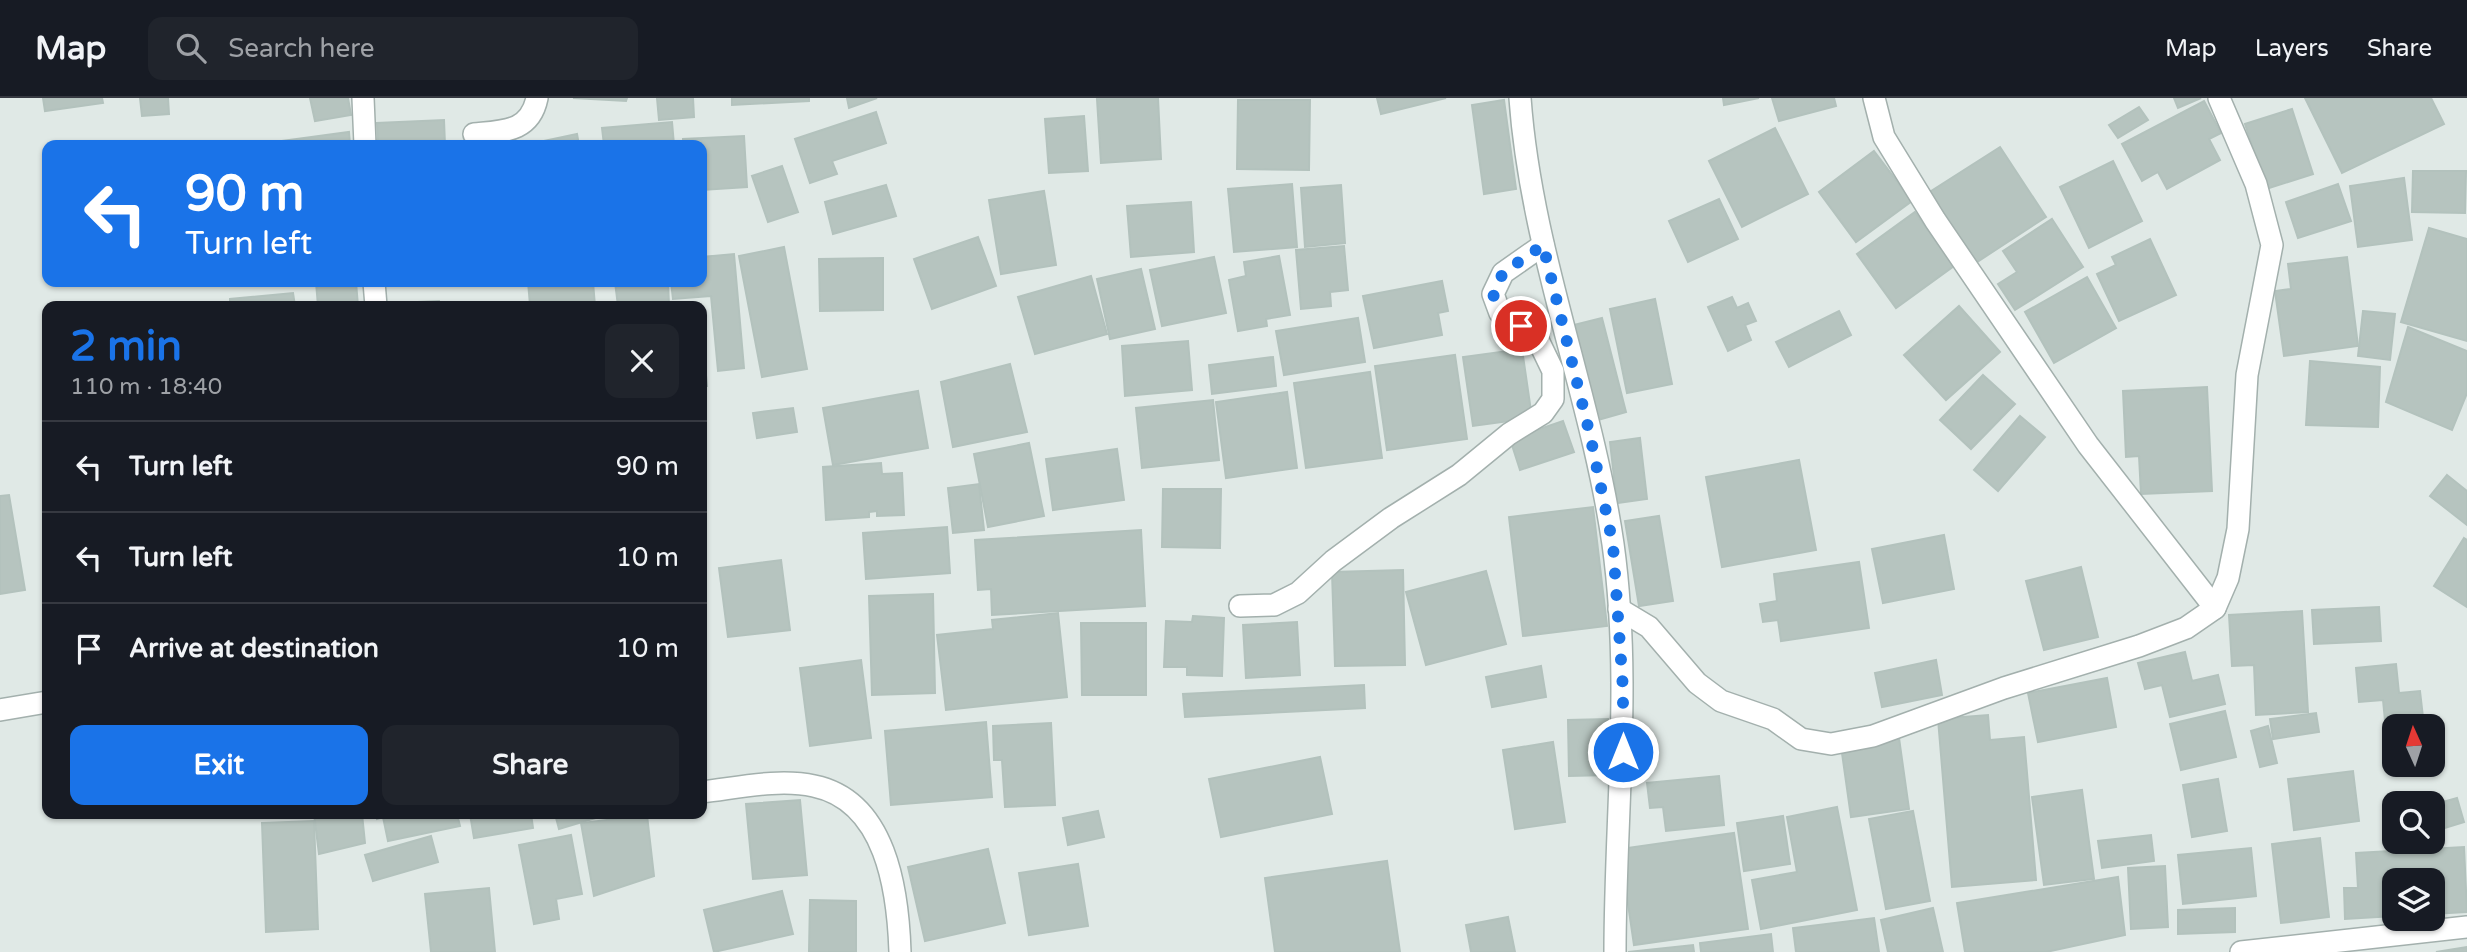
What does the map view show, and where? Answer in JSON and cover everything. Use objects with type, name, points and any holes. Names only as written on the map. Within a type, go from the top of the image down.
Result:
[{"type":"street","points":[[363,98],[365,140]]},
{"type":"street","points":[[474,134],[514,129],[525,124],[537,98]]},
{"type":"street","points":[[1520,98],[1524,156],[1604,496],[1619,608],[1623,740],[1615,887],[1615,952]]},
{"type":"street","points":[[1874,98],[1884,137],[1935,220],[2088,445],[2214,608]]},
{"type":"street","points":[[1619,608],[1649,627],[1698,683],[1721,701],[1773,719],[1801,739],[1831,744],[1873,736],[2004,688],[2139,646],[2186,628],[2214,608],[2228,578],[2238,529],[2247,375],[2272,245],[2256,184],[2219,98]]},
{"type":"street","points":[[1240,606],[1274,605],[1298,593],[1334,561],[1391,518],[1459,475],[1509,434],[1543,413],[1553,399],[1553,371],[1538,340],[1500,313],[1493,294],[1503,273],[1543,245]]},
{"type":"street","points":[[0,710],[42,703]]},
{"type":"street","points":[[707,792],[786,784],[812,785],[852,802],[871,825],[885,854],[893,890],[900,952]]},
{"type":"street","points":[[2241,952],[2467,928]]},
{"type":"building","points":[[43,98],[102,98],[103,103],[45,111]]},
{"type":"building","points":[[140,98],[168,98],[169,114],[142,116]]},
{"type":"building","points":[[310,98],[348,98],[351,115],[315,121]]},
{"type":"building","points":[[573,98],[627,98],[626,101]]},
{"type":"building","points":[[657,98],[693,98],[694,117],[659,120]]},
{"type":"building","points":[[732,98],[809,98],[809,101],[732,105]]},
{"type":"building","points":[[847,98],[877,98],[849,108]]},
{"type":"building","points":[[1158,98],[1161,159],[1101,163],[1097,99]]},
{"type":"building","points":[[1377,98],[1446,98],[1381,114]]},
{"type":"building","points":[[1723,98],[1759,98],[1724,105]]},
{"type":"building","points":[[1772,98],[1834,98],[1836,106],[1779,121]]},
{"type":"building","points":[[2174,98],[2201,98],[2178,108]]},
{"type":"building","points":[[2305,98],[2431,98],[2444,124],[2342,173]]},
{"type":"building","points":[[1238,100],[1310,100],[1309,170],[1237,169]]},
{"type":"building","points":[[1504,100],[1516,189],[1484,194],[1472,105]]},
{"type":"building","points":[[2204,101],[2221,133],[2209,139],[2220,160],[2167,189],[2158,172],[2142,181],[2122,144]]},
{"type":"building","points":[[2139,107],[2148,120],[2118,138],[2109,125]]},
{"type":"building","points":[[2292,109],[2313,174],[2266,189],[2245,124]]},
{"type":"building","points":[[876,112],[886,143],[832,161],[837,174],[810,183],[795,139]]},
{"type":"building","points":[[1084,116],[1088,171],[1049,173],[1045,119]]},
{"type":"building","points":[[444,120],[445,140],[378,140],[377,123]]},
{"type":"building","points":[[672,122],[674,140],[603,140],[602,128]]},
{"type":"building","points":[[1775,128],[1808,194],[1742,227],[1709,161]]},
{"type":"building","points":[[349,132],[350,140],[290,140]]},
{"type":"building","points":[[577,134],[578,140],[549,140]]},
{"type":"building","points":[[510,136],[511,140],[493,140]]},
{"type":"building","points":[[744,136],[747,187],[707,190],[707,140],[683,139]]},
{"type":"building","points":[[2000,147],[2046,217],[1974,264],[1928,193]]},
{"type":"building","points":[[1874,151],[1912,201],[1856,242],[1819,192]]},
{"type":"building","points":[[2113,161],[2142,221],[2089,248],[2060,187]]},
{"type":"building","points":[[782,166],[798,212],[768,222],[752,176]]},
{"type":"building","points":[[2413,171],[2466,171],[2465,213],[2412,212]]},
{"type":"building","points":[[2404,178],[2412,240],[2358,247],[2350,186]]},
{"type":"building","points":[[1292,184],[1297,247],[1234,252],[1228,189]]},
{"type":"building","points":[[2338,184],[2351,221],[2298,238],[2286,202]]},
{"type":"building","points":[[886,185],[896,216],[833,234],[825,202]]},
{"type":"building","points":[[1341,185],[1345,243],[1305,247],[1301,188]]},
{"type":"building","points":[[1044,191],[1056,265],[1001,274],[989,200]]},
{"type":"building","points":[[1719,199],[1738,239],[1688,262],[1669,221]]},
{"type":"building","points":[[1191,202],[1194,252],[1131,257],[1127,206]]},
{"type":"building","points":[[1915,212],[1954,266],[1896,308],[1857,254]]},
{"type":"building","points":[[2052,219],[2083,267],[2015,310],[1998,284],[2017,272],[2003,251]]},
{"type":"building","points":[[2429,228],[2467,239],[2467,341],[2401,322]]},
{"type":"building","points":[[978,237],[996,286],[932,309],[914,259]]},
{"type":"building","points":[[2150,239],[2176,295],[2119,321],[2097,274],[2116,265],[2112,257]]},
{"type":"building","points":[[1344,246],[1348,290],[1330,292],[1331,306],[1301,309],[1296,250]]},
{"type":"building","points":[[784,247],[807,369],[762,377],[739,256]]},
{"type":"building","points":[[734,254],[744,368],[718,371],[711,296],[673,299],[672,287],[707,287],[707,257]]},
{"type":"building","points":[[1279,256],[1290,315],[1266,319],[1267,326],[1238,331],[1229,280],[1246,276],[1244,262]]},
{"type":"building","points":[[1214,257],[1226,313],[1162,326],[1150,270]]},
{"type":"building","points":[[2347,257],[2358,346],[2284,356],[2275,291],[2291,289],[2288,264]]},
{"type":"building","points":[[883,258],[883,310],[820,311],[819,259]]},
{"type":"building","points":[[1141,269],[1155,329],[1110,339],[1097,279]]},
{"type":"building","points":[[1091,276],[1107,334],[1035,354],[1018,297]]},
{"type":"building","points":[[2087,277],[2116,328],[2054,363],[2025,312]]},
{"type":"building","points":[[1442,281],[1448,311],[1438,313],[1442,335],[1374,348],[1363,296]]},
{"type":"building","points":[[316,287],[356,287],[358,301],[318,301]]},
{"type":"building","points":[[528,287],[593,287],[595,301],[530,301]]},
{"type":"building","points":[[616,287],[668,287],[669,301],[617,301]]},
{"type":"building","points":[[293,293],[294,301],[230,301]]},
{"type":"building","points":[[1732,297],[1737,308],[1748,303],[1756,321],[1745,325],[1751,340],[1728,351],[1708,307]]},
{"type":"building","points":[[1655,299],[1672,384],[1627,393],[1610,309]]},
{"type":"building","points":[[1959,306],[2000,352],[1946,400],[1904,355]]},
{"type":"building","points":[[1839,311],[1851,335],[1789,367],[1776,342]]},
{"type":"building","points":[[2363,311],[2395,314],[2390,360],[2358,356]]},
{"type":"building","points":[[1358,318],[1365,362],[1284,375],[1276,331]]},
{"type":"building","points":[[1602,318],[1626,412],[1598,420],[1574,325]]},
{"type":"building","points":[[2408,327],[2467,351],[2467,393],[2452,430],[2386,402]]},
{"type":"building","points":[[1188,341],[1192,390],[1125,396],[1122,346]]},
{"type":"building","points":[[1522,349],[1532,418],[1473,426],[1463,357]]},
{"type":"building","points":[[1455,355],[1467,439],[1387,450],[1375,366]]},
{"type":"building","points":[[1273,357],[1276,386],[1212,394],[1209,365]]},
{"type":"building","points":[[2310,361],[2380,367],[2378,427],[2306,425]]},
{"type":"building","points":[[1010,364],[1027,432],[953,447],[941,382]]},
{"type":"building","points":[[1370,372],[1382,458],[1306,468],[1294,383]]},
{"type":"building","points":[[1983,375],[2015,404],[1971,449],[1940,420]]},
{"type":"building","points":[[2207,387],[2212,491],[2141,494],[2139,456],[2126,457],[2123,391]]},
{"type":"building","points":[[918,391],[928,448],[833,465],[823,408]]},
{"type":"building","points":[[1287,392],[1297,468],[1226,478],[1216,402]]},
{"type":"building","points":[[1213,400],[1219,460],[1142,468],[1136,408]]},
{"type":"building","points":[[793,408],[797,432],[757,438],[753,413]]},
{"type":"building","points":[[2020,416],[2045,437],[1998,491],[1974,470]]},
{"type":"building","points":[[1563,421],[1574,452],[1520,470],[1510,439]]},
{"type":"building","points":[[1640,438],[1647,499],[1617,503],[1610,442]]},
{"type":"building","points":[[1029,443],[1044,516],[988,527],[974,454]]},
{"type":"building","points":[[1117,449],[1124,500],[1053,510],[1046,459]]},
{"type":"building","points":[[1799,460],[1816,550],[1722,567],[1706,477]]},
{"type":"building","points":[[881,463],[882,474],[902,473],[904,515],[877,516],[877,511],[869,512],[869,517],[826,520],[823,467]]},
{"type":"building","points":[[2447,475],[2467,491],[2467,525],[2430,496]]},
{"type":"building","points":[[979,484],[984,530],[953,533],[948,488]]},
{"type":"building","points":[[1163,489],[1221,489],[1220,548],[1162,547]]},
{"type":"building","points":[[9,495],[25,590],[0,594],[0,496]]},
{"type":"building","points":[[1593,507],[1607,626],[1523,636],[1509,517]]},
{"type":"building","points":[[1659,516],[1673,601],[1639,606],[1625,521]]},
{"type":"building","points":[[947,527],[950,573],[866,579],[863,533]]},
{"type":"building","points":[[1141,530],[1145,606],[992,615],[991,589],[978,590],[975,540]]},
{"type":"building","points":[[1944,535],[1954,589],[1883,603],[1872,549]]},
{"type":"building","points":[[2464,538],[2467,540],[2467,607],[2434,586]]},
{"type":"building","points":[[781,560],[790,630],[728,637],[719,568]]},
{"type":"building","points":[[1859,562],[1869,628],[1781,641],[1778,620],[1763,622],[1760,604],[1777,601],[1774,574]]},
{"type":"building","points":[[2081,567],[2098,637],[2044,650],[2026,581]]},
{"type":"building","points":[[1403,570],[1405,665],[1335,666],[1332,572]]},
{"type":"building","points":[[1486,571],[1506,644],[1426,665],[1406,592]]},
{"type":"building","points":[[933,594],[935,693],[872,695],[869,596]]},
{"type":"building","points":[[2379,607],[2381,641],[2314,644],[2312,610]]},
{"type":"building","points":[[2302,611],[2308,712],[2256,715],[2254,665],[2232,666],[2229,615]]},
{"type":"building","points":[[1058,613],[1067,697],[946,710],[937,635],[993,629],[992,620]]},
{"type":"building","points":[[1193,616],[1224,618],[1222,676],[1187,675],[1187,667],[1164,667],[1166,621],[1192,622]]},
{"type":"building","points":[[1297,622],[1300,675],[1246,678],[1243,625]]},
{"type":"building","points":[[1081,623],[1146,623],[1146,695],[1082,695]]},
{"type":"building","points":[[2185,652],[2192,681],[2218,675],[2225,704],[2170,717],[2162,685],[2145,689],[2138,663]]},
{"type":"building","points":[[861,660],[871,738],[810,746],[800,668]]},
{"type":"building","points":[[1936,660],[1942,695],[1882,707],[1875,673]]},
{"type":"building","points":[[2396,664],[2399,693],[2420,691],[2423,714],[2384,714],[2383,700],[2359,702],[2356,668]]},
{"type":"building","points":[[1541,666],[1546,697],[1492,707],[1486,677]]},
{"type":"building","points":[[2107,678],[2116,727],[2038,742],[2028,693]]},
{"type":"building","points":[[1364,685],[1365,708],[1185,717],[1183,694]]},
{"type":"building","points":[[2225,711],[2236,757],[2181,770],[2170,724]]},
{"type":"building","points":[[2316,713],[2319,732],[2273,739],[2270,719]]},
{"type":"building","points":[[1988,715],[1990,740],[2024,737],[2036,880],[1952,887],[1938,719]]},
{"type":"building","points":[[1608,719],[1609,775],[1569,776],[1568,720]]},
{"type":"building","points":[[986,722],[992,797],[891,805],[885,731]]},
{"type":"building","points":[[1051,723],[1055,805],[1005,807],[1002,760],[994,760],[993,726]]},
{"type":"building","points":[[2268,726],[2277,763],[2260,767],[2251,731]]},
{"type":"building","points":[[1899,738],[1909,809],[1851,817],[1841,746]]},
{"type":"building","points":[[1553,742],[1565,822],[1515,829],[1503,750]]},
{"type":"building","points":[[1320,757],[1332,814],[1221,837],[1209,779]]},
{"type":"building","points":[[2353,771],[2359,821],[2294,830],[2288,779]]},
{"type":"building","points":[[1719,776],[1724,825],[1666,831],[1663,807],[1650,808],[1647,783]]},
{"type":"building","points":[[2218,779],[2227,831],[2192,837],[2183,785]]},
{"type":"building","points":[[2082,790],[2094,879],[2044,885],[2032,797]]},
{"type":"building","points":[[2457,798],[2464,822],[2445,828],[2445,801]]},
{"type":"building","points":[[800,800],[807,875],[753,879],[746,804]]},
{"type":"building","points":[[1837,807],[1857,910],[1761,929],[1752,880],[1797,872],[1787,817]]},
{"type":"building","points":[[1098,811],[1104,837],[1068,845],[1063,818]]},
{"type":"building","points":[[1913,811],[1930,901],[1886,909],[1869,819]]},
{"type":"building","points":[[1783,816],[1790,864],[1744,871],[1737,823]]},
{"type":"building","points":[[315,819],[363,819],[365,843],[319,854]]},
{"type":"building","points":[[383,819],[458,819],[460,826],[388,841]]},
{"type":"building","points":[[471,819],[532,819],[533,828],[474,838]]},
{"type":"building","points":[[556,819],[592,819],[559,829]]},
{"type":"building","points":[[647,819],[654,876],[594,896],[581,823]]},
{"type":"building","points":[[314,821],[318,929],[266,932],[262,823]]},
{"type":"building","points":[[1734,833],[1748,929],[1634,945],[1620,849]]},
{"type":"building","points":[[571,835],[582,894],[556,899],[559,919],[534,924],[519,845]]},
{"type":"building","points":[[2151,835],[2154,861],[2102,868],[2098,841]]},
{"type":"building","points":[[431,836],[438,862],[373,881],[365,855]]},
{"type":"building","points":[[2320,838],[2329,917],[2281,923],[2272,844]]},
{"type":"building","points":[[2464,847],[2467,912],[2445,913],[2445,868],[2382,868],[2382,917],[2345,919],[2344,888],[2358,888],[2356,853],[2445,854],[2445,848]]},
{"type":"building","points":[[2251,848],[2256,896],[2183,904],[2178,855]]},
{"type":"building","points":[[988,849],[1005,923],[925,941],[908,867]]},
{"type":"building","points":[[1387,861],[1400,952],[1275,952],[1265,878]]},
{"type":"building","points":[[1078,864],[1088,926],[1029,935],[1019,873]]},
{"type":"building","points":[[2165,866],[2168,927],[2131,929],[2128,868]]},
{"type":"building","points":[[2118,877],[2125,935],[2046,952],[1965,952],[1957,903]]},
{"type":"building","points":[[489,888],[495,952],[431,952],[425,894]]},
{"type":"building","points":[[782,891],[793,934],[714,952],[704,910]]},
{"type":"building","points":[[810,900],[856,901],[856,952],[809,952]]},
{"type":"building","points":[[1933,908],[1943,952],[1888,952],[1881,920]]},
{"type":"building","points":[[2235,908],[2235,932],[2178,934],[2178,910]]},
{"type":"building","points":[[1508,917],[1515,952],[1471,952],[1466,925]]},
{"type":"building","points":[[1874,918],[1879,952],[1796,952],[1793,928]]},
{"type":"building","points":[[1771,934],[1773,952],[1701,952],[1700,943]]},
{"type":"building","points":[[1693,945],[1694,952],[1628,952]]},
{"type":"building","points":[[2467,947],[2467,952],[2436,952]]},
{"type":"route","points":[[1521,326],[1500,313],[1493,294],[1503,273],[1519,259],[1543,245],[1590,435],[1613,545],[1623,689],[1623,752]]}]
